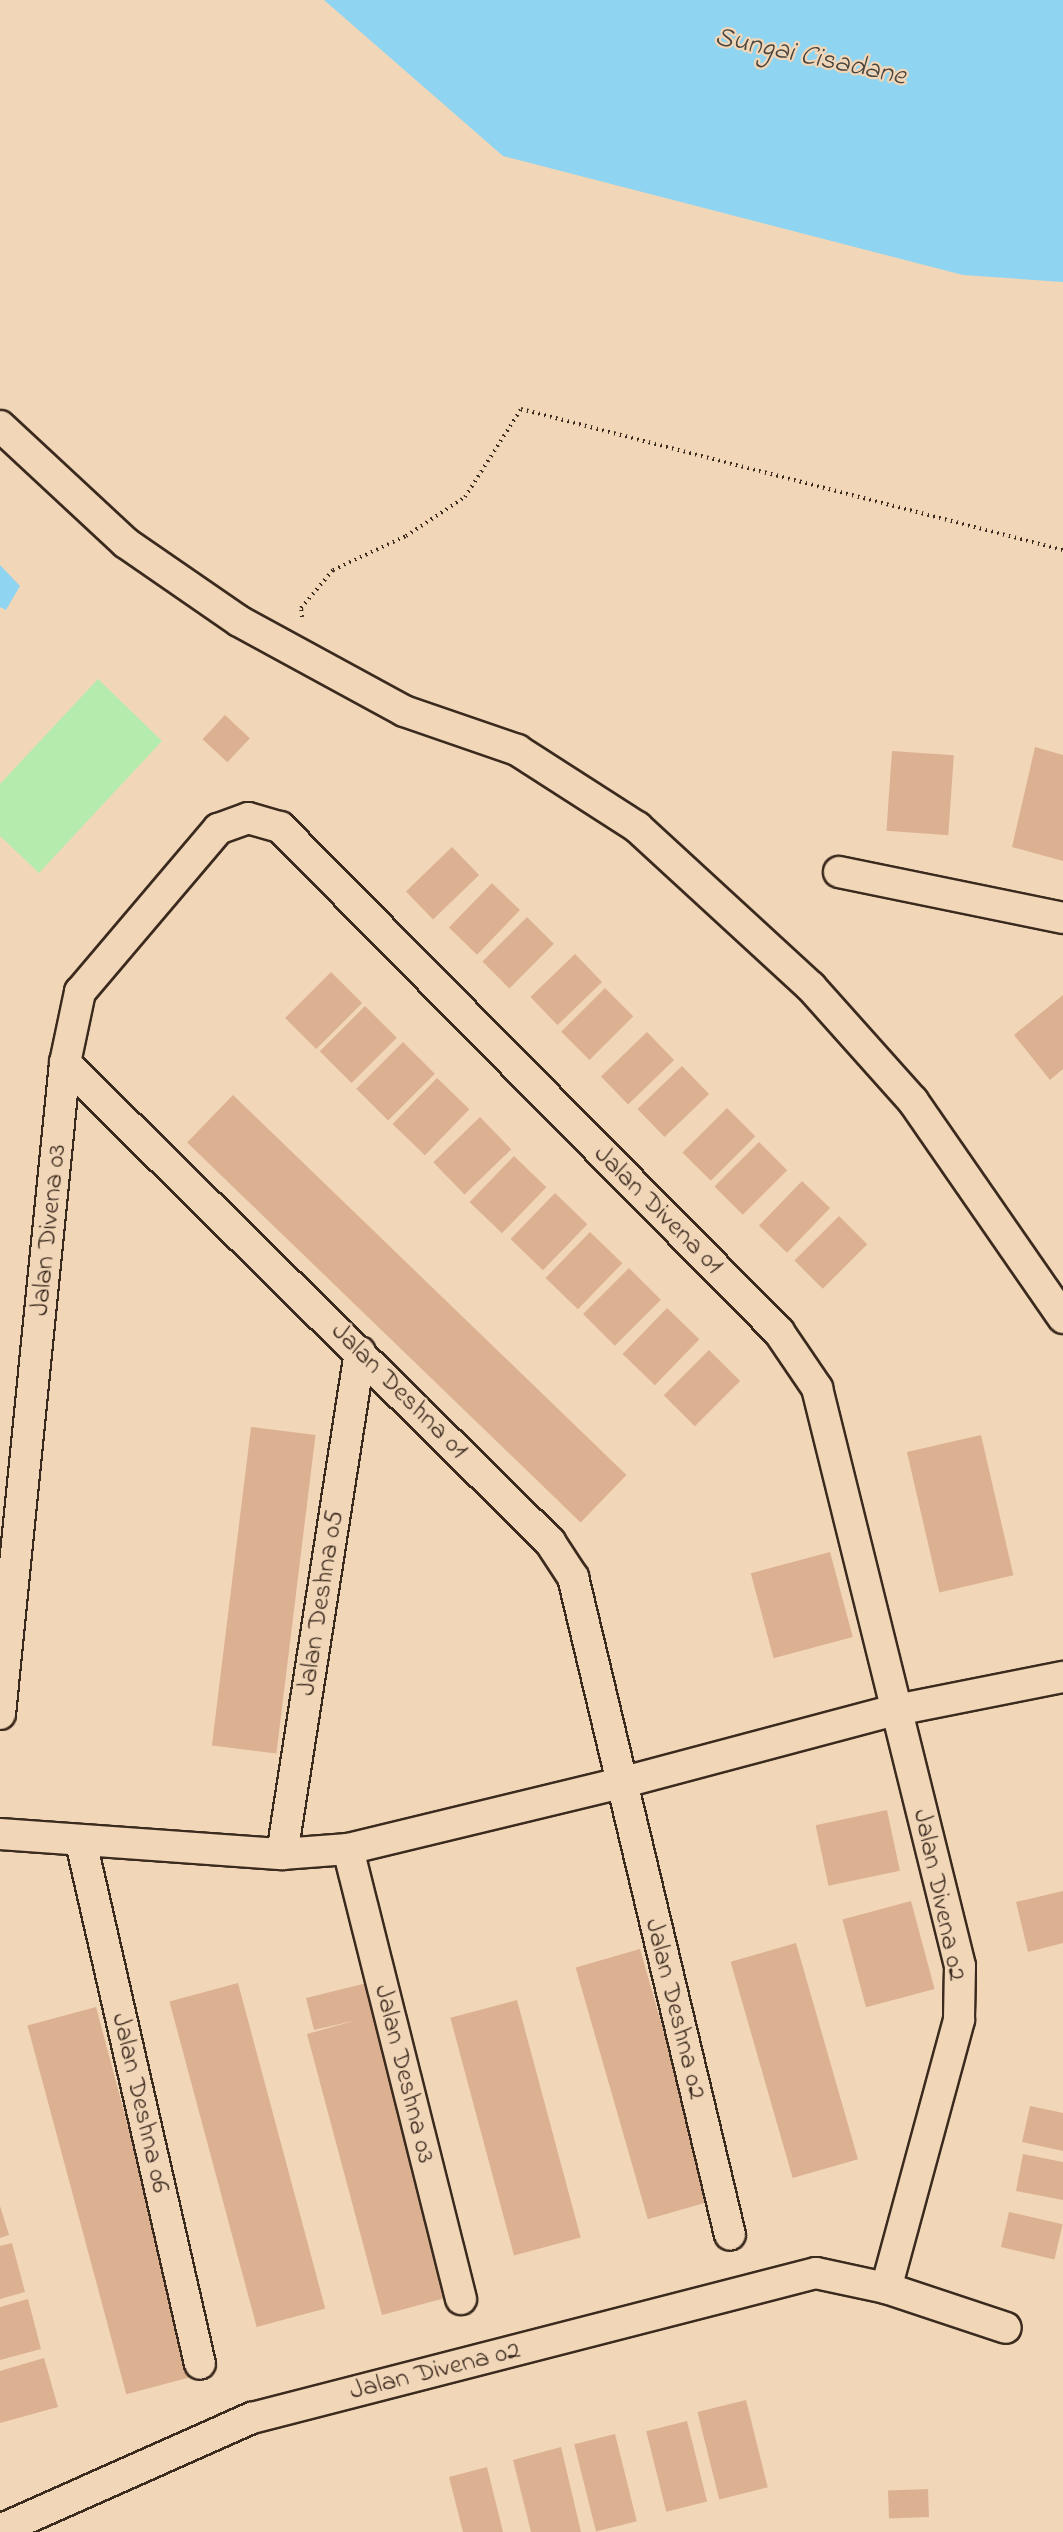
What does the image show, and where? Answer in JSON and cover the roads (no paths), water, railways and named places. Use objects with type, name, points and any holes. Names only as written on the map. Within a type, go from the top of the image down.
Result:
[{"type":"street","points":[[0,426],[126,543],[192,591],[306,660],[404,711],[517,750],[637,826],[811,987],[913,1101],[1063,1318]]},
{"type":"street","name":"Jalan Divena 03","points":[[0,1714],[65,1062],[80,992],[218,829],[248,818]]},
{"type":"street","name":"Jalan Divena 01","points":[[248,818],[280,827],[779,1332],[818,1388],[897,1710]]},
{"type":"street","points":[[839,872],[1063,918]]},
{"type":"street","name":"Jalan Deshna 01","points":[[65,1062],[550,1542],[573,1577],[621,1783]]},
{"type":"street","name":"Jalan Deshna 05","points":[[282,1854],[360,1352]]},
{"type":"street","points":[[0,1834],[81,1842],[282,1854],[348,1849],[621,1783],[897,1710],[1063,1677]]},
{"type":"street","name":"Jalan Divena 02","points":[[886,2289],[959,2020],[960,1966],[897,1710]]},
{"type":"street","name":"Jalan Deshna 02","points":[[621,1783],[730,2235]]},
{"type":"street","name":"Jalan Deshna 06","points":[[81,1842],[200,2364]]},
{"type":"street","name":"Jalan Deshna 03","points":[[348,1849],[461,2299]]},
{"type":"street","name":"Jalan Divena 02","points":[[0,2530],[252,2418],[816,2273],[886,2289],[1005,2328]]},
{"type":"water","name":"Sungai Cisadane","points":[[324,0],[1063,0],[1063,282],[963,275],[503,156]]},
{"type":"water","points":[[0,565],[20,586],[6,610],[0,607]]}]
